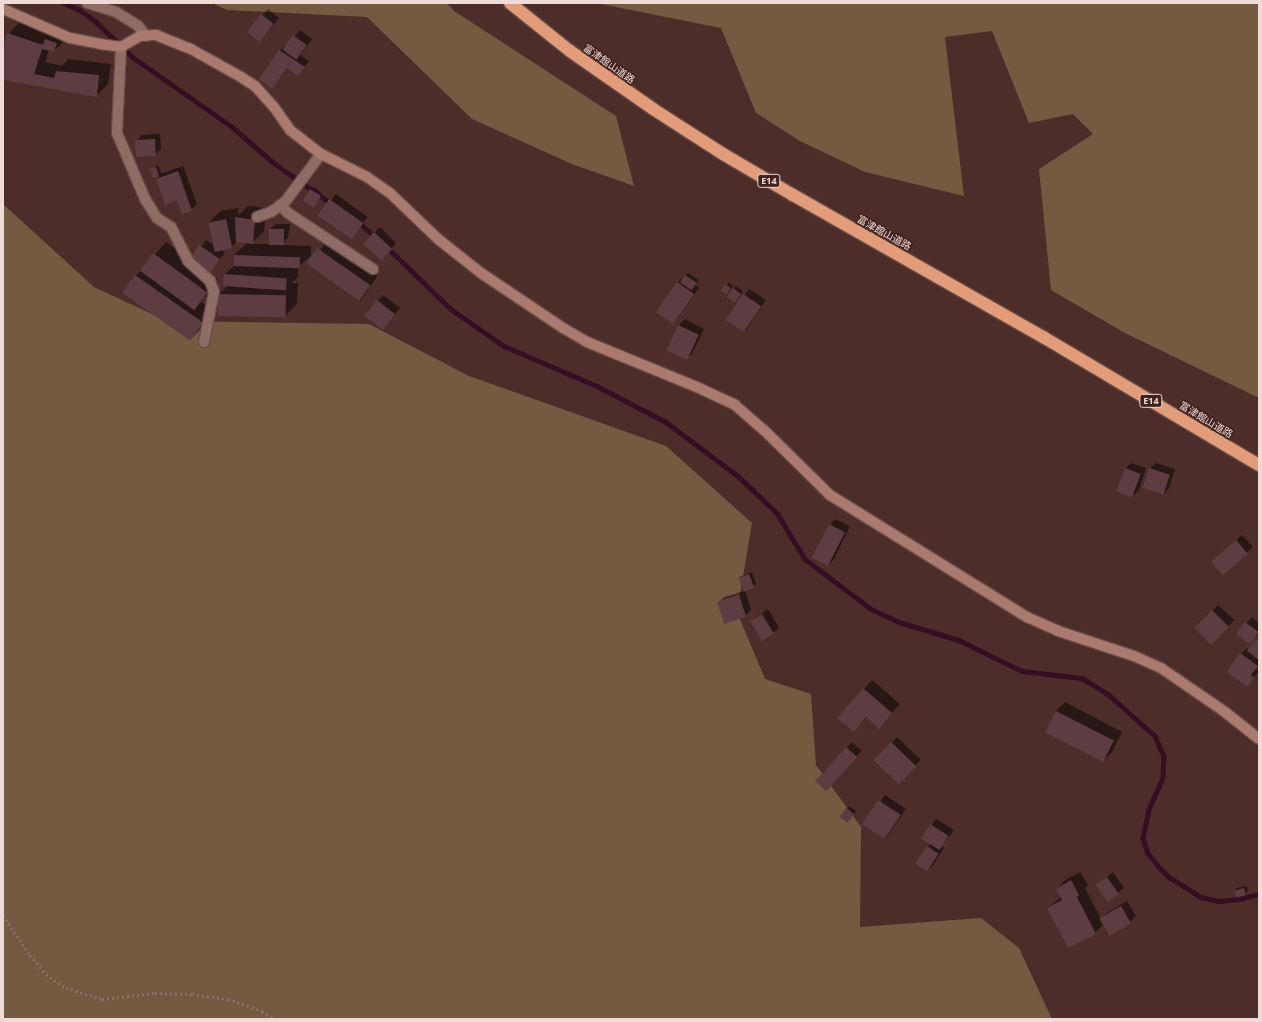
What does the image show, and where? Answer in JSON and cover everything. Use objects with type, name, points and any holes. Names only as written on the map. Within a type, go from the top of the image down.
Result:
[{"type":"highway","name":"富津館山道路","points":[[510,3],[570,51],[653,109],[724,154],[793,195],[1043,337],[1259,465]]},
{"type":"street","points":[[87,3],[116,12],[138,26],[146,36]]},
{"type":"street","points":[[3,9],[70,38],[121,47],[140,36],[156,35],[189,48],[255,86],[274,107],[290,130],[321,154],[367,177],[390,193],[438,239],[481,273],[563,328],[587,342],[699,388],[735,405],[764,430],[830,495],[1027,617],[1058,631],[1134,656],[1161,668],[1226,712],[1259,740]]},
{"type":"street","points":[[121,47],[117,133],[145,199],[157,218],[171,227],[188,261],[210,282],[212,286],[214,292],[204,342]]},
{"type":"street","points":[[257,217],[271,212],[285,202],[321,154]]},
{"type":"street","points":[[280,205],[288,213],[373,269]]},
{"type":"path","points":[[3,915],[30,955],[46,974],[66,988],[102,999],[155,993],[192,994],[228,999],[262,1011],[275,1019]]},
{"type":"shaded area","points":[[212,3],[447,3],[454,11],[616,116],[634,186],[572,164],[472,119],[367,17],[227,10]]},
{"type":"shaded area","points":[[596,3],[1259,3],[1259,398],[1125,333],[1051,290],[1039,169],[1093,134],[1073,114],[1029,123],[992,31],[945,37],[964,196],[865,172],[800,141],[756,113],[721,28]]},
{"type":"shaded area","points":[[3,204],[94,287],[167,321],[369,324],[469,376],[666,446],[752,523],[737,612],[765,679],[811,694],[816,765],[861,827],[860,927],[981,918],[1019,948],[1052,1019],[3,1019]]},
{"type":"building","points":[[261,14],[274,24],[259,42],[247,32]]},
{"type":"building","points":[[7,33],[43,45],[45,39],[57,43],[54,52],[42,49],[34,74],[54,78],[56,71],[99,75],[97,97],[3,80],[3,49]]},
{"type":"building","points":[[293,35],[307,45],[296,60],[282,50]]},
{"type":"building","points":[[279,50],[305,67],[298,76],[287,68],[272,89],[259,79]]},
{"type":"building","points":[[155,139],[156,156],[136,157],[135,140]]},
{"type":"building","points":[[156,167],[159,177],[153,178],[150,169]]},
{"type":"building","points":[[178,171],[192,211],[182,214],[177,200],[165,205],[156,179]]},
{"type":"building","points":[[310,189],[321,196],[314,208],[303,201]]},
{"type":"building","points":[[329,199],[363,223],[352,239],[318,215]]},
{"type":"building","points":[[235,217],[255,220],[253,244],[236,242]]},
{"type":"building","points":[[226,219],[232,248],[215,252],[208,223]]},
{"type":"building","points":[[269,229],[284,229],[284,245],[269,245]]},
{"type":"building","points":[[374,232],[392,249],[381,261],[363,244]]},
{"type":"building","points":[[199,245],[220,259],[210,273],[189,259]]},
{"type":"building","points":[[317,248],[370,285],[359,301],[306,264]]},
{"type":"building","points":[[153,253],[207,292],[194,310],[140,271]]},
{"type":"building","points":[[234,255],[300,257],[300,268],[234,266]]},
{"type":"building","points":[[224,274],[287,278],[286,290],[223,286]]},
{"type":"building","points":[[135,275],[203,323],[190,341],[122,293]]},
{"type":"building","points":[[685,275],[697,283],[692,290],[680,282]]},
{"type":"building","points":[[677,282],[694,294],[673,324],[656,312]]},
{"type":"building","points":[[725,284],[731,288],[726,295],[721,291]]},
{"type":"building","points":[[733,288],[741,294],[734,303],[726,297]]},
{"type":"building","points":[[218,294],[286,295],[286,317],[218,316]]},
{"type":"building","points":[[743,294],[761,306],[744,332],[726,320]]},
{"type":"building","points":[[377,300],[395,314],[383,330],[365,316]]},
{"type":"building","points":[[678,325],[699,335],[687,360],[666,350]]},
{"type":"building","points":[[1125,468],[1141,474],[1132,497],[1116,491]]},
{"type":"building","points":[[1149,468],[1170,475],[1163,495],[1143,488]]},
{"type":"building","points":[[829,524],[845,532],[828,566],[812,558]]},
{"type":"building","points":[[1236,540],[1248,554],[1223,575],[1211,562]]},
{"type":"building","points":[[749,574],[754,588],[744,592],[739,578]]},
{"type":"building","points":[[739,595],[746,617],[724,624],[717,602]]},
{"type":"building","points":[[1212,610],[1229,627],[1211,645],[1194,628]]},
{"type":"building","points":[[762,614],[774,634],[762,641],[750,621]]},
{"type":"building","points":[[1245,622],[1259,632],[1250,644],[1236,634]]},
{"type":"building","points":[[1256,639],[1259,641],[1259,660],[1247,651]]},
{"type":"building","points":[[1240,653],[1258,666],[1251,675],[1254,678],[1247,687],[1227,672]]},
{"type":"building","points":[[863,688],[892,713],[879,729],[866,717],[854,732],[837,718]]},
{"type":"building","points":[[1056,711],[1114,741],[1103,762],[1045,732]]},
{"type":"building","points":[[891,742],[916,766],[899,784],[874,760]]},
{"type":"building","points":[[846,747],[857,757],[826,791],[815,781]]},
{"type":"building","points":[[878,800],[901,815],[885,839],[862,824]]},
{"type":"building","points":[[846,808],[854,814],[847,823],[839,817]]},
{"type":"building","points":[[930,824],[949,836],[940,850],[921,838]]},
{"type":"building","points":[[927,846],[939,854],[927,871],[915,863]]},
{"type":"building","points":[[1107,877],[1119,894],[1108,902],[1096,885]]},
{"type":"building","points":[[1071,880],[1079,895],[1077,897],[1096,934],[1068,948],[1047,908],[1062,900],[1056,889]]},
{"type":"building","points":[[1244,888],[1246,895],[1236,897],[1234,891]]},
{"type":"building","points":[[1121,906],[1131,923],[1109,936],[1099,918]]},
{"type":"waterway","points":[[64,3],[80,10],[95,21],[134,58],[231,126],[274,163],[332,204]]},
{"type":"waterway","points":[[358,222],[377,238]]},
{"type":"waterway","points":[[387,247],[451,309],[504,346],[597,386],[666,422],[738,476],[777,513],[805,559],[871,609],[899,622],[959,640],[1022,671],[1082,678],[1108,694],[1155,736],[1164,756],[1163,778],[1149,810],[1143,838],[1148,853],[1169,877],[1201,897],[1218,901],[1240,899],[1259,894]]}]
